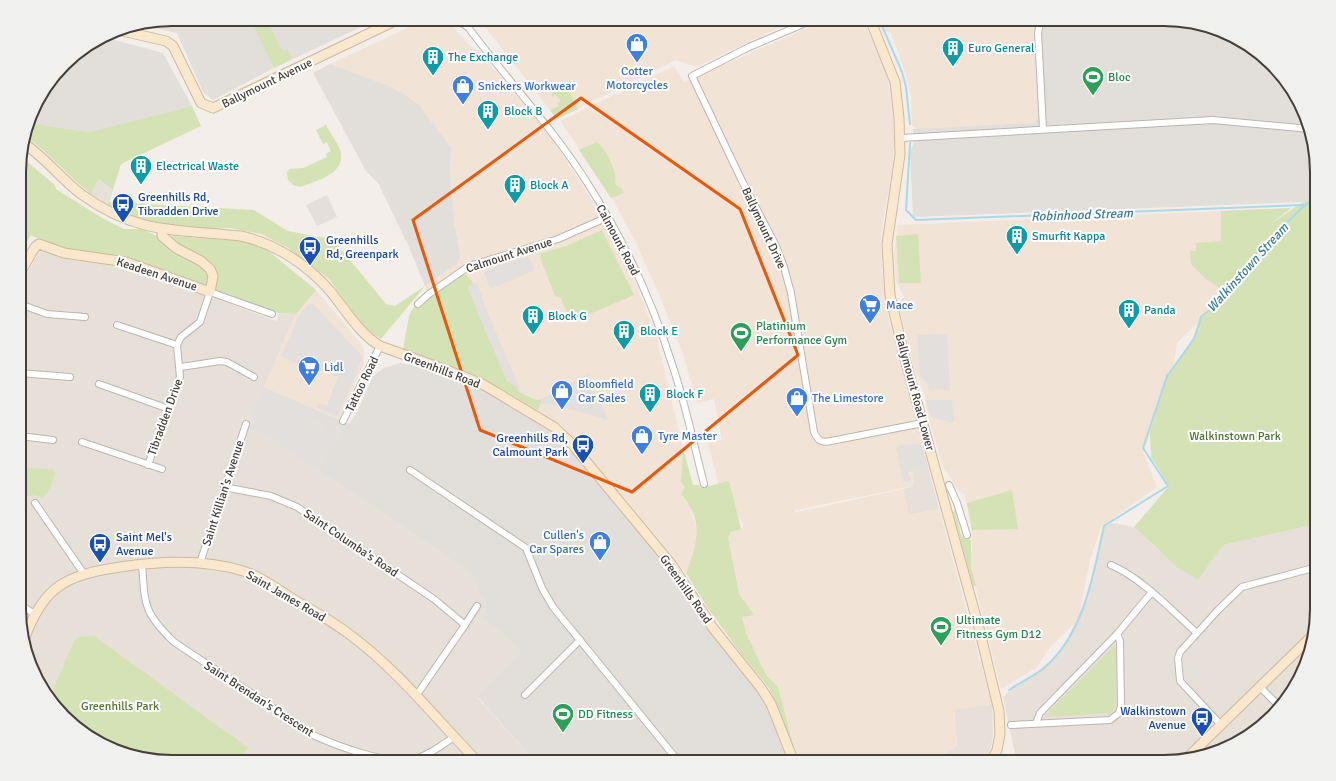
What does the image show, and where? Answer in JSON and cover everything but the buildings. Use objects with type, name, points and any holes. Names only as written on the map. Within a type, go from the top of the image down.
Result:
[{"type":"street","name":"Ballymount Avenue","points":[[129,33],[166,41],[173,46],[198,99],[204,106],[212,108],[384,26]]},
{"type":"street","name":"Ballymount Drive","points":[[799,26],[748,48],[692,76],[742,180],[776,246],[784,267],[791,293],[814,432],[818,439],[823,442],[832,441],[923,422]]},
{"type":"street","name":"Ballymount Road Lower","points":[[873,26],[895,82],[901,138],[887,244],[888,283],[895,321],[979,628],[999,711],[1000,734],[995,755]]},
{"type":"street","points":[[1040,26],[1038,33],[1043,129]]},
{"type":"street","name":"Calmount Road","points":[[468,27],[549,129],[588,183],[608,218],[660,326],[682,395],[704,484]]},
{"type":"street","points":[[901,138],[1213,120],[1303,129]]},
{"type":"street","name":"Greenhills Road","points":[[28,148],[48,162],[78,191],[102,208],[139,224],[162,230],[254,238],[274,247],[324,284],[361,331],[380,346],[460,375],[484,386],[554,427],[571,443],[672,565],[713,628],[761,688],[771,704],[791,755]]},
{"type":"street","name":"Calmount Avenue","points":[[418,304],[442,284],[469,266],[558,239],[608,218]]},
{"type":"street","points":[[117,325],[177,345],[181,337],[200,322],[210,292],[213,276],[210,269],[201,261],[168,242],[162,236],[162,230]]},
{"type":"street","name":"Keadeen Avenue","points":[[26,263],[35,247],[39,244],[64,253],[126,262],[272,314]]},
{"type":"street","points":[[26,306],[47,314],[85,317]]},
{"type":"street","name":"Tibradden Drive","points":[[148,465],[180,377],[181,367],[177,345]]},
{"type":"street","name":"Tattoo Road","points":[[343,422],[380,346]]},
{"type":"street","points":[[181,367],[220,360],[228,362],[254,377]]},
{"type":"street","points":[[26,373],[70,377]]},
{"type":"street","points":[[99,384],[169,409]]},
{"type":"street","name":"Saint Killian's Avenue","points":[[200,563],[246,424]]},
{"type":"street","points":[[26,437],[53,440]]},
{"type":"street","points":[[82,442],[162,469]]},
{"type":"street","points":[[410,470],[526,548],[542,588],[552,606],[673,755]]},
{"type":"street","points":[[949,485],[957,503],[967,535]]},
{"type":"street","name":"Saint Columba's Road","points":[[224,487],[271,496],[297,507],[434,599],[465,625]]},
{"type":"street","points":[[35,503],[84,574]]},
{"type":"street","points":[[945,505],[957,503]]},
{"type":"street","name":"Saint James Road","points":[[28,631],[34,614],[56,588],[65,582],[84,574],[142,564],[200,563],[227,566],[245,571],[314,611],[358,641],[382,661],[471,755]]},
{"type":"street","name":"Saint Brendan's Crescent","points":[[142,564],[145,603],[155,624],[174,642],[315,736],[339,746],[378,755]]},
{"type":"street","points":[[1111,565],[1123,570],[1136,580],[1197,633]]},
{"type":"street","points":[[1221,725],[1180,681],[1178,658],[1180,652],[1242,587],[1310,569]]},
{"type":"street","points":[[1036,723],[1040,714],[1117,634],[1151,593]]},
{"type":"street","points":[[416,696],[477,606]]},
{"type":"street","points":[[26,608],[34,614]]},
{"type":"street","points":[[1011,725],[1110,720],[1119,713],[1121,706],[1120,641],[1117,634]]},
{"type":"street","points":[[525,695],[580,640]]},
{"type":"street","points":[[1193,752],[1306,641]]},
{"type":"street","points":[[1260,687],[1276,703]]},
{"type":"street","name":"Saint Brendan's Crescent","points":[[424,755],[454,737]]},
{"type":"highlighted area","points":[[581,98],[740,209],[798,355],[632,492],[480,430],[413,220]]},
{"type":"shaded area","points":[[363,26],[274,68],[213,100],[203,92],[177,33],[152,27]]},
{"type":"shaded area","points":[[411,26],[449,26],[454,28],[468,44],[484,57],[552,138],[589,196],[636,284],[657,339],[683,448],[681,481],[685,487],[681,494],[690,506],[698,534],[694,553],[686,573],[577,442],[560,424],[529,406],[484,374],[429,300],[425,286],[458,263],[460,255],[455,226],[450,174],[451,148],[420,106],[389,86],[330,64]]},
{"type":"shaded area","points":[[484,26],[783,26],[696,67],[676,60],[557,119]]},
{"type":"shaded area","points":[[813,26],[865,26],[886,68],[895,127],[893,165],[881,234],[882,270],[886,307],[928,466],[913,470],[914,486],[796,510],[793,513],[903,489],[909,515],[939,509],[992,704],[954,710],[957,746],[942,755],[797,755],[784,720],[745,634],[725,532],[742,529],[744,525],[719,486],[708,443],[722,440],[714,399],[697,403],[683,354],[637,245],[609,192],[560,121],[674,66],[684,82]]},
{"type":"shaded area","points":[[883,26],[1034,26],[1040,115],[1035,123],[918,129],[912,126],[911,96],[905,72],[891,33],[885,31]]},
{"type":"shaded area","points":[[1034,26],[1174,26],[1202,31],[1229,41],[1253,56],[1280,83],[1295,107],[1305,134],[1310,162],[1310,199],[1303,202],[913,217],[910,152],[914,142],[913,129],[1035,123],[1040,115]]},
{"type":"shaded area","points":[[111,39],[163,53],[192,106],[89,132],[34,124],[41,107],[62,76],[83,56]]},
{"type":"shaded area","points":[[330,64],[389,86],[405,95],[420,106],[451,148],[450,174],[455,226],[460,255],[458,263],[425,286],[409,247],[378,183],[366,171],[313,73]]},
{"type":"shaded area","points":[[98,179],[112,189],[107,206],[91,194]]},
{"type":"shaded area","points":[[327,195],[337,217],[317,226],[306,205]]},
{"type":"shaded area","points":[[1291,208],[1258,234],[1218,303],[1177,343],[1174,364],[1168,373],[1168,389],[1143,452],[1157,487],[1101,527],[1090,560],[1078,620],[1052,645],[1036,668],[1001,689],[971,568],[972,531],[965,495],[959,491],[943,467],[928,417],[924,393],[915,373],[898,303],[904,297],[896,281],[894,253],[898,225]]},
{"type":"shaded area","points":[[46,251],[61,258],[122,267],[201,293],[276,321],[279,313],[296,314],[264,387],[249,414],[256,423],[254,428],[379,510],[471,574],[477,580],[479,597],[483,599],[486,606],[481,618],[496,629],[521,652],[477,697],[529,755],[243,755],[248,748],[73,643],[52,691],[37,665],[31,647],[26,619],[26,275],[39,252]]},
{"type":"shaded area","points":[[527,257],[531,261],[535,270],[490,289],[484,272],[498,265]]},
{"type":"shaded area","points":[[477,283],[486,309],[520,389],[507,381],[487,335],[468,287]]},
{"type":"shaded area","points":[[316,290],[363,346],[364,364],[339,420],[264,387],[296,314]]},
{"type":"shaded area","points":[[310,304],[314,305],[362,356],[357,373],[337,417],[317,408],[319,403],[327,406],[338,377],[304,362],[302,366],[281,356],[301,312]]},
{"type":"shaded area","points":[[947,334],[950,392],[939,389],[929,390],[928,384],[920,375],[917,335]]},
{"type":"shaded area","points":[[400,363],[432,369],[482,388],[532,416],[570,445],[671,570],[758,692],[767,707],[786,755],[529,755],[477,696],[521,652],[496,629],[481,618],[486,606],[483,599],[479,597],[476,580],[471,574],[379,510],[254,428],[256,423],[249,414],[264,387],[349,424],[358,410],[373,376],[384,368]]},
{"type":"shaded area","points":[[588,374],[608,420],[548,404],[540,404],[542,399]]},
{"type":"shaded area","points":[[264,387],[313,411],[313,419],[324,424],[324,431],[328,433],[334,429],[339,421],[349,424],[317,470],[254,428],[257,421],[249,414]]},
{"type":"shaded area","points":[[925,400],[952,400],[954,422],[931,417]]},
{"type":"shaded area","points":[[921,444],[928,466],[908,472],[911,481],[903,482],[896,448],[898,445]]},
{"type":"shaded area","points":[[928,466],[939,509],[908,515],[903,489],[914,486],[913,470]]},
{"type":"shaded area","points":[[1113,523],[1134,527],[1156,548],[1198,580],[1223,545],[1310,526],[1310,619],[1305,647],[1295,674],[1280,698],[1253,725],[1220,744],[1183,754],[1010,755],[1015,754],[1003,697],[1016,685],[1044,668],[1064,647],[1089,591],[1104,526]]},
{"type":"shaded area","points":[[992,704],[993,734],[988,755],[942,755],[957,746],[954,709]]},
{"type":"green space","points":[[253,26],[270,26],[280,47],[283,51],[287,49],[292,59],[274,68]]},
{"type":"green space","points":[[559,88],[561,92],[568,90],[578,109],[557,119],[550,110],[559,106],[557,103],[561,101],[556,95],[552,97],[552,93]]},
{"type":"green space","points":[[192,106],[201,126],[121,164],[109,202],[254,210],[288,231],[332,238],[386,304],[395,306],[425,286],[381,339],[365,328],[329,279],[288,248],[261,234],[230,228],[203,229],[172,226],[127,215],[107,206],[112,189],[98,179],[91,194],[74,180],[51,157],[30,140],[34,124],[89,132]]},
{"type":"green space","points":[[326,125],[341,153],[341,160],[338,166],[328,176],[314,182],[301,187],[293,185],[288,180],[287,172],[290,169],[303,168],[327,157],[326,154],[331,151],[327,142],[323,144],[316,130]]},
{"type":"green space","points":[[597,142],[601,145],[611,162],[615,174],[615,184],[622,189],[624,193],[611,198],[579,150]]},
{"type":"green space","points":[[26,161],[55,185],[56,189],[102,218],[124,229],[142,229],[155,235],[244,241],[266,249],[316,290],[296,314],[279,313],[202,285],[60,249],[31,235],[26,244]]},
{"type":"green space","name":"Walkinstown Park","points":[[1310,199],[1310,526],[1223,545],[1198,580],[1178,568],[1134,527],[1169,486],[1151,457],[1150,432],[1167,376],[1193,338],[1201,319],[1218,303],[1225,291],[1207,280],[1191,264],[1190,251],[1196,251],[1196,243],[1221,241],[1221,211],[1291,208],[1266,227],[1303,202]]},
{"type":"green space","points":[[602,230],[634,295],[571,322],[561,298],[555,296],[539,254],[566,246]]},
{"type":"green space","points":[[918,234],[921,283],[899,283],[896,236]]},
{"type":"green space","points":[[462,275],[466,275],[474,284],[468,287],[470,293],[507,381],[514,379],[519,392],[536,400],[542,399],[538,410],[492,384],[459,369],[403,349],[409,316],[415,305],[419,308],[439,291]]},
{"type":"green space","points":[[683,448],[693,485],[699,485],[701,488],[729,481],[741,529],[731,532],[728,538],[739,594],[754,615],[742,617],[746,633],[766,675],[778,687],[794,748],[769,688],[742,655],[707,607],[686,573],[694,552],[697,532],[693,513],[681,494],[685,487],[681,481]]},
{"type":"green space","points":[[26,468],[55,470],[51,486],[42,498],[35,495],[26,497]]},
{"type":"green space","points":[[1012,490],[1018,529],[972,530],[967,503]]},
{"type":"green space","points":[[955,510],[961,535],[971,540],[971,568],[976,586],[973,586],[953,512]]},
{"type":"green space","name":"Greenhills Park","points":[[94,636],[248,748],[243,755],[153,754],[116,744],[83,725],[62,705],[52,691],[73,643],[78,637]]},
{"type":"green space","points":[[1114,646],[1116,648],[1116,707],[1111,713],[1047,717],[1047,714]]},
{"type":"waterway","name":"Robinhood Stream","points":[[882,26],[902,72],[906,87],[910,124]]},
{"type":"waterway","name":"Robinhood Stream","points":[[910,143],[906,210],[916,220],[1304,205]]},
{"type":"waterway","name":"Walkinstown Stream","points":[[1009,690],[1045,667],[1059,653],[1070,637],[1078,620],[1091,583],[1104,526],[1168,486],[1143,448],[1167,376],[1194,339],[1201,317],[1217,304],[1264,245],[1305,205],[1310,202]]},
{"type":"place","name":"Cotter Motorcycles","points":[[637,64]]},
{"type":"place","name":"Euro General","points":[[953,68]]},
{"type":"place","name":"The Exchange","points":[[433,76]]},
{"type":"place","name":"Bloc","points":[[1093,96]]},
{"type":"place","name":"Snickers Workwear","points":[[463,106]]},
{"type":"place","name":"Block B","points":[[488,130]]},
{"type":"place","name":"Electrical Waste","points":[[141,186]]},
{"type":"place","name":"Block A","points":[[515,204]]},
{"type":"place","name":"Greenhills Rd, Tibradden Drive","points":[[123,224]]},
{"type":"place","name":"Smurfit Kappa","points":[[1017,256]]},
{"type":"place","name":"Greenhills Rd, Greenpark","points":[[310,266]]},
{"type":"place","name":"Mace","points":[[870,324]]},
{"type":"place","name":"Panda","points":[[1129,330]]},
{"type":"place","name":"Block G","points":[[533,336]]},
{"type":"place","name":"Block E","points":[[624,350]]},
{"type":"place","name":"Platinium Performance Gym","points":[[741,352]]},
{"type":"place","name":"Lidl","points":[[309,386]]},
{"type":"place","name":"Bloomfield Car Sales","points":[[562,410]]},
{"type":"place","name":"Block F","points":[[650,414]]},
{"type":"place","name":"The Limestore","points":[[797,418]]},
{"type":"place","name":"Tyre Master","points":[[642,456]]},
{"type":"place","name":"Greenhills Rd, Calmount Park","points":[[583,464]]},
{"type":"place","name":"Cullen's Car Spares","points":[[600,562]]},
{"type":"place","name":"Saint Mel's Avenue","points":[[100,564]]},
{"type":"place","name":"Ultimate Fitness Gym D12","points":[[941,646]]},
{"type":"place","name":"DD Fitness","points":[[563,734]]},
{"type":"place","name":"Walkinstown Avenue","points":[[1202,738]]}]
